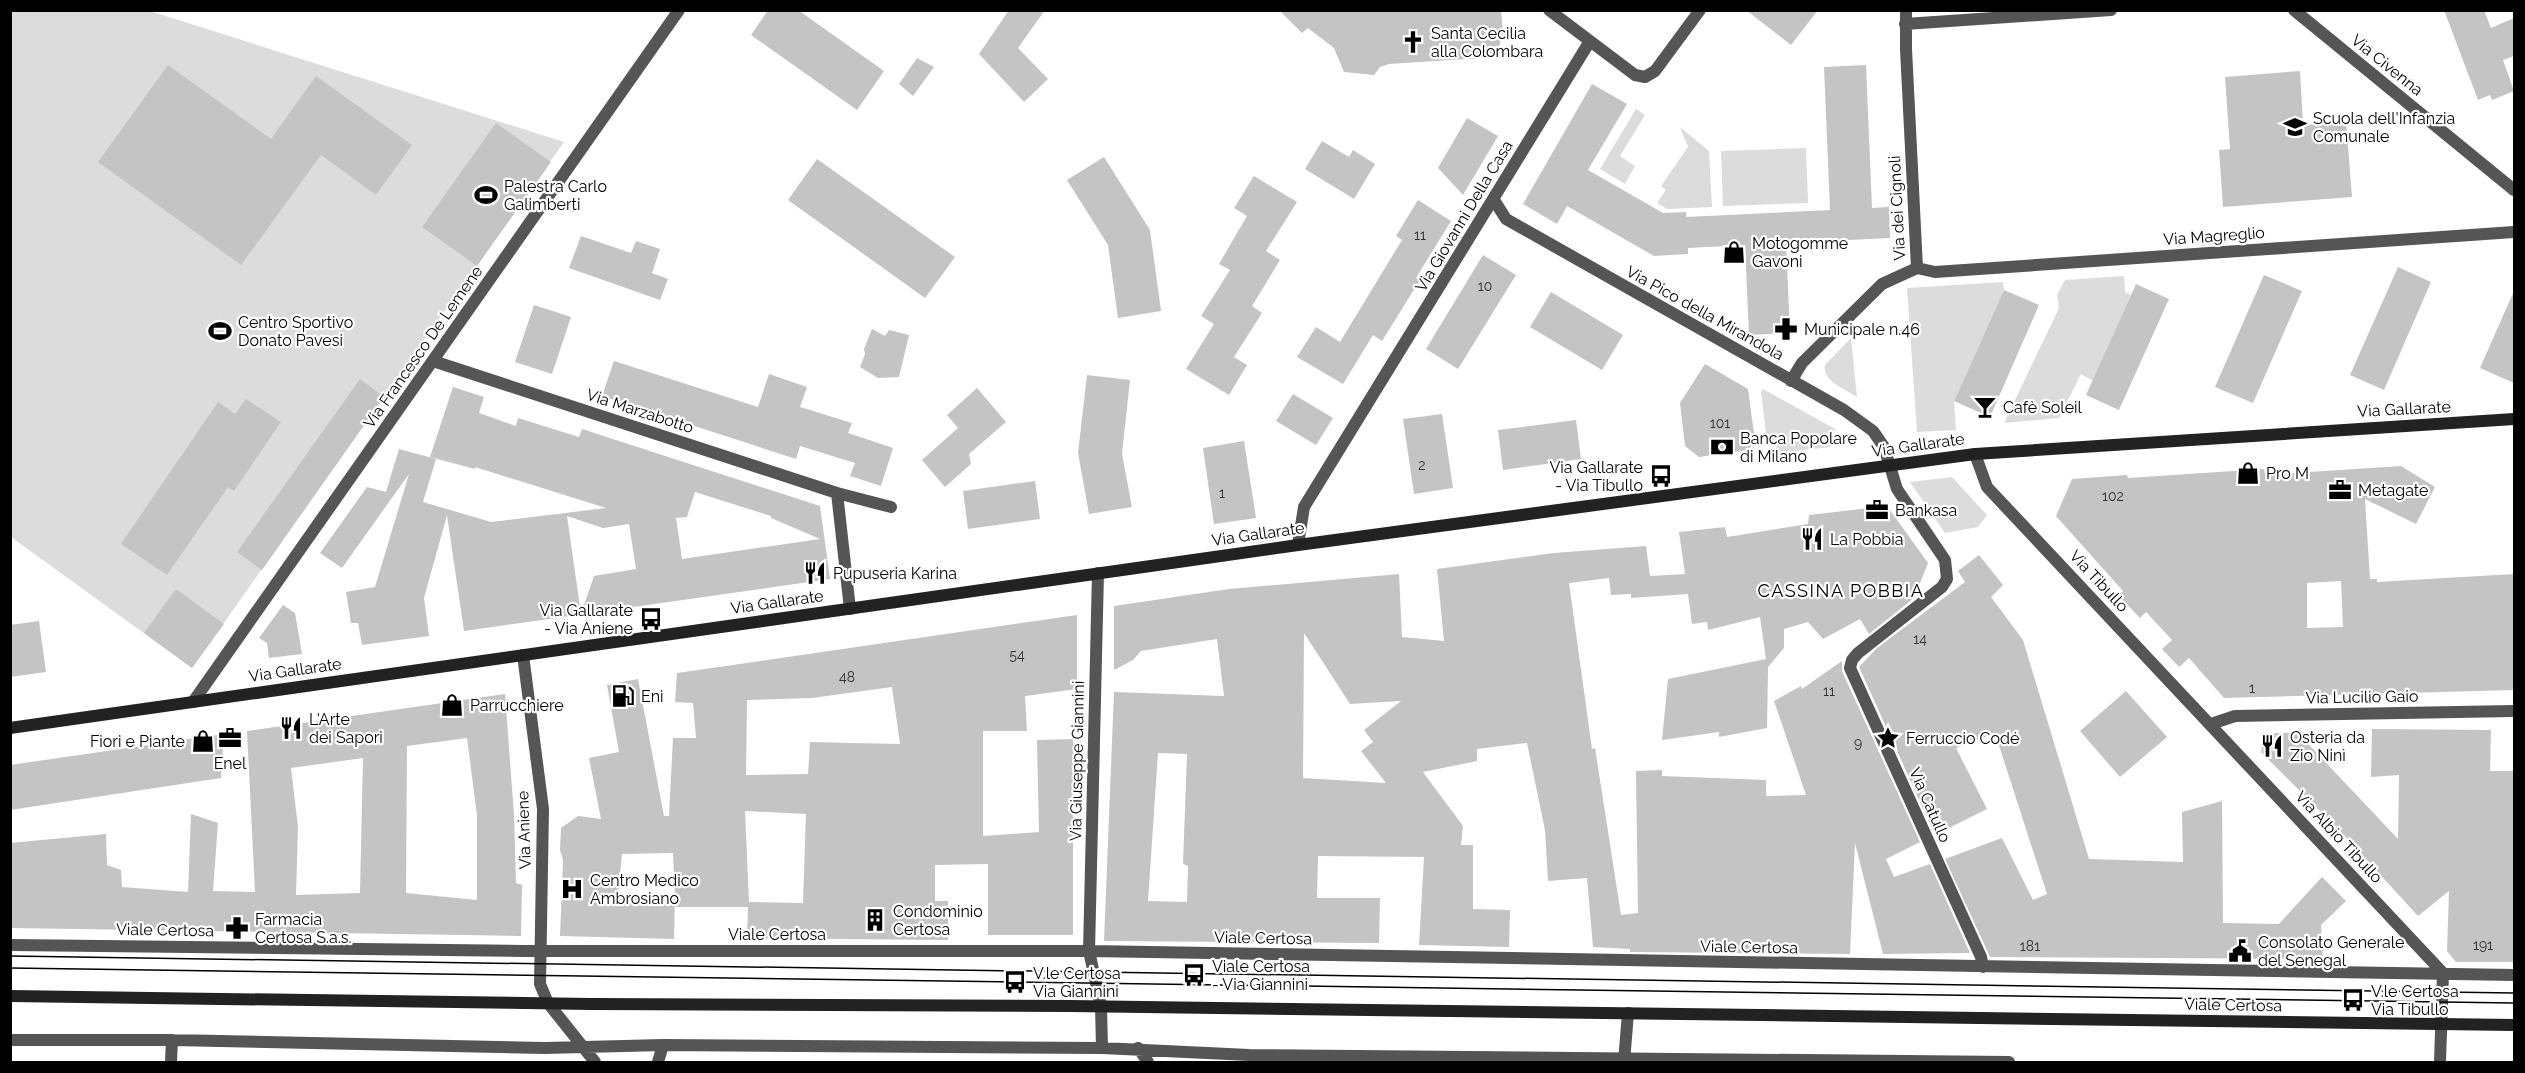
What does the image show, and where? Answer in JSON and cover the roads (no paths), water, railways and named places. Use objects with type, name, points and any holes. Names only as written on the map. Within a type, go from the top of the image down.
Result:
[{"type":"street","name":"Via Francesco De Lemene","points":[[193,702],[679,10]]},
{"type":"street","points":[[1549,10],[1635,75],[1645,77],[1655,71],[1700,10]]},
{"type":"street","name":"Via dei Cignoli","points":[[1791,381],[1802,363],[1882,285],[1917,267],[1906,10]]},
{"type":"street","points":[[1905,24],[1995,14],[2111,10]]},
{"type":"street","name":"Via Civenna","points":[[2294,10],[2514,190]]},
{"type":"street","name":"Via Giovanni Della Casa","points":[[1298,545],[1304,507],[1590,41]]},
{"type":"street","name":"Via Pico della Mirandola","points":[[1494,200],[1506,219],[1844,410],[1873,431],[1884,447],[1890,464]]},
{"type":"street","name":"Via Magreglio","points":[[1917,267],[1935,272],[2514,232]]},
{"type":"street","name":"Via Marzabotto","points":[[434,361],[837,493],[891,507]]},
{"type":"street","name":"Via Gallarate","points":[[10,728],[1298,545],[1975,453],[2514,419]]},
{"type":"street","name":"Via Tibullo","points":[[1975,453],[1987,487],[2211,724]]},
{"type":"street","name":"Via Catullo","points":[[1890,464],[1898,489],[1945,560],[1947,579],[1942,587],[1858,653],[1852,660],[1850,668],[1981,957],[1983,967]]},
{"type":"street","points":[[837,493],[850,609]]},
{"type":"street","name":"Via Giuseppe Giannini","points":[[1098,573],[1089,951],[1101,1006],[1102,1048]]},
{"type":"street","name":"Via Aniene","points":[[523,655],[543,809],[540,984],[548,1003]]},
{"type":"street","name":"Via Lucilio Gaio","points":[[2211,724],[2235,716],[2514,711]]},
{"type":"street","name":"Via Albio Tibullo","points":[[2211,724],[2443,973]]},
{"type":"street","name":"Viale Certosa","points":[[10,945],[541,950],[1089,951],[2514,975]]},
{"type":"street","points":[[2440,1062],[2443,973]]},
{"type":"street","name":"Viale Certosa","points":[[10,996],[548,1003],[1101,1006],[2514,1025]]},
{"type":"street","points":[[548,1003],[595,1062]]},
{"type":"street","points":[[1624,1061],[1628,1013]]},
{"type":"street","points":[[10,1040],[172,1040],[584,1047],[663,1045],[1138,1048],[1244,1059],[2009,1062]]},
{"type":"street","points":[[171,1062],[172,1040]]},
{"type":"street","points":[[658,1062],[663,1045]]},
{"type":"street","points":[[1138,1048],[1148,1062]]},
{"type":"tram line","points":[[10,956],[2514,993]]},
{"type":"tram line","points":[[10,968],[2514,1003]]},
{"type":"place","name":"Santa Cecilia alla Colombara","points":[[1413,42]]},
{"type":"place","name":"Scuola dell'Infanzia Comunale","points":[[2295,127]]},
{"type":"place","name":"Palestra Carlo Galimberti","points":[[486,195]]},
{"type":"place","name":"Motogomme Gavoni","points":[[1734,252]]},
{"type":"place","name":"Municipale n.46","points":[[1786,329]]},
{"type":"place","name":"Centro Sportivo Donato Pavesi","points":[[220,331]]},
{"type":"place","name":"Cafè Soleil","points":[[1985,407]]},
{"type":"place","name":"Banca Popolare di Milano","points":[[1722,447]]},
{"type":"place","name":"Pro M","points":[[2248,473]]},
{"type":"place","name":"Via Gallarate - Via Tibullo","points":[[1661,476]]},
{"type":"place","name":"Metagate","points":[[2340,490]]},
{"type":"place","name":"Bankasa","points":[[1877,510]]},
{"type":"place","name":"La Pobbia","points":[[1812,539]]},
{"type":"place","name":"Pupuseria Karina","points":[[815,573]]},
{"type":"place","name":"Via Gallarate - Via Aniene","points":[[651,619]]},
{"type":"place","name":"Eni","points":[[623,696]]},
{"type":"place","name":"Parrucchiere","points":[[452,705]]},
{"type":"place","name":"L'Arte dei Sapori","points":[[291,728]]},
{"type":"place","name":"Enel","points":[[230,738]]},
{"type":"place","name":"Ferruccio Codé","points":[[1888,738]]},
{"type":"place","name":"Fiori e Piante","points":[[203,741]]},
{"type":"place","name":"Osteria da Zio Ninì","points":[[2272,746]]},
{"type":"place","name":"Centro Medico Ambrosiano","points":[[572,889]]},
{"type":"place","name":"Condominio Certosa","points":[[875,920]]},
{"type":"place","name":"Farmacia Certosa S.a.s.","points":[[237,928]]},
{"type":"place","name":"Consolato Generale del Senegal","points":[[2240,951]]},
{"type":"place","name":"Viale Certosa - Via Giannini","points":[[1194,975]]},
{"type":"place","name":"V.le Certosa Via Giannini","points":[[1015,982]]},
{"type":"place","name":"V.le Certosa Via Tibullo","points":[[2353,1000]]},
{"type":"district","name":"CASSINA POBBIA","points":[[1841,590]]}]
